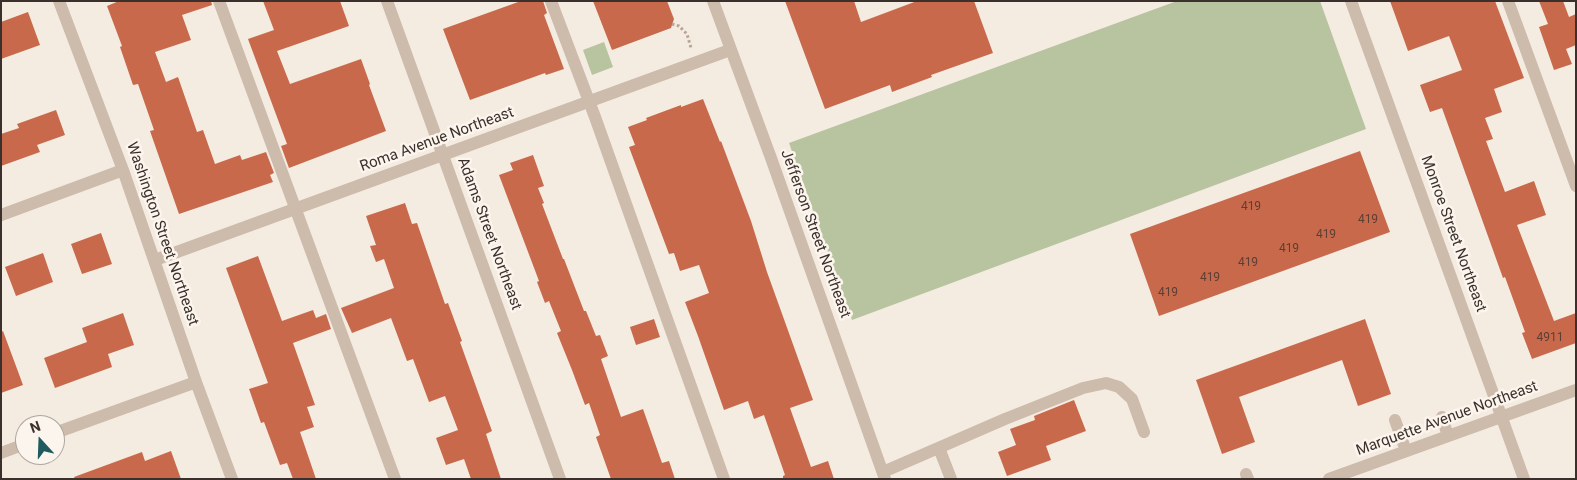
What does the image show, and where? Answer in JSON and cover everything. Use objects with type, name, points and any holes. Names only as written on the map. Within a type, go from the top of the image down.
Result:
[{"type":"street","name":"Washington Street Northeast","points":[[59,1],[123,170],[196,382],[232,479]]},
{"type":"street","points":[[219,1],[395,479]]},
{"type":"street","name":"Adams Street Northeast","points":[[387,1],[560,479]]},
{"type":"street","points":[[551,1],[724,479]]},
{"type":"street","name":"Jefferson Street Northeast","points":[[713,1],[884,475]]},
{"type":"street","name":"Monroe Street Northeast","points":[[1351,1],[1524,479]]},
{"type":"street","points":[[1508,1],[1576,186]]},
{"type":"street","name":"Roma Avenue Northeast","points":[[155,260],[730,50]]},
{"type":"street","points":[[1,215],[123,170]]},
{"type":"street","points":[[65,429],[196,382]]},
{"type":"street","points":[[884,475],[1005,419],[1083,388],[1106,383],[1119,387],[1132,399],[1144,432]]},
{"type":"street","name":"Marquette Avenue Northeast","points":[[1329,479],[1361,473],[1406,451],[1576,390]]},
{"type":"street","points":[[1442,418],[1448,436]]},
{"type":"street","points":[[1395,420],[1406,451]]},
{"type":"street","points":[[1,453],[15,448]]},
{"type":"street","points":[[939,448],[951,479]]},
{"type":"path","points":[[672,24],[679,26],[687,34],[691,48]]},
{"type":"green space","points":[[1177,1],[1320,1],[1366,129],[852,320],[789,143]]},
{"type":"green space","points":[[604,42],[613,67],[592,75],[583,50]]},
{"type":"building","points":[[119,1],[211,1],[212,5],[182,15],[191,40],[155,52],[166,82],[178,77],[197,132],[203,130],[215,164],[240,155],[242,160],[266,152],[274,173],[270,175],[273,182],[179,214],[150,131],[154,130],[138,84],[133,85],[120,47],[122,46],[107,6]]},
{"type":"building","points":[[263,1],[340,1],[349,26],[277,51],[290,84],[361,59],[386,131],[289,168],[281,146],[287,144],[248,39],[274,30]]},
{"type":"building","points":[[521,1],[543,1],[547,13],[544,15],[564,69],[546,75],[545,73],[470,100],[443,29]]},
{"type":"building","points":[[593,1],[667,1],[674,19],[671,28],[612,50]]},
{"type":"building","points":[[785,1],[854,1],[861,22],[917,1],[974,1],[993,53],[931,75],[932,77],[892,92],[890,85],[825,109]]},
{"type":"building","points":[[1390,1],[1495,1],[1524,78],[1494,89],[1502,112],[1485,118],[1493,139],[1486,141],[1505,192],[1534,181],[1546,215],[1517,225],[1554,321],[1576,313],[1576,343],[1532,359],[1522,333],[1525,332],[1505,277],[1503,278],[1442,108],[1430,112],[1420,85],[1462,70],[1449,36],[1408,51]]},
{"type":"building","points":[[1539,1],[1563,1],[1569,17],[1576,14],[1576,45],[1566,49],[1572,64],[1554,70],[1539,27],[1548,24]]},
{"type":"building","points":[[28,12],[40,45],[1,59],[1,22]]},
{"type":"building","points":[[703,99],[751,221],[767,272],[813,400],[790,408],[811,467],[828,461],[834,479],[783,479],[785,475],[764,415],[754,419],[748,401],[724,410],[685,302],[709,293],[699,265],[680,271],[674,253],[669,254],[629,147],[635,145],[628,127],[647,120],[646,118]]},
{"type":"building","points":[[56,110],[65,135],[37,145],[40,152],[1,166],[1,134],[19,128],[17,124]]},
{"type":"building","points":[[1360,151],[1390,232],[1159,316],[1130,234]]},
{"type":"building","points":[[533,155],[544,186],[538,188],[544,203],[542,204],[584,311],[586,311],[596,336],[600,335],[608,356],[601,359],[621,417],[643,409],[662,463],[669,461],[675,479],[611,479],[596,437],[600,435],[589,403],[585,405],[557,333],[561,331],[549,301],[545,303],[537,282],[539,281],[499,175],[513,170],[510,163]]},
{"type":"building","points":[[405,203],[412,224],[417,223],[445,304],[448,303],[462,341],[460,342],[492,431],[486,434],[501,479],[471,479],[464,459],[446,465],[436,438],[458,430],[445,396],[429,402],[413,359],[407,361],[391,318],[352,333],[341,308],[394,288],[384,259],[376,262],[370,246],[376,245],[366,216]]},
{"type":"building","points":[[101,233],[112,264],[82,274],[71,244]]},
{"type":"building","points":[[43,253],[53,282],[16,296],[5,267]]},
{"type":"building","points":[[258,256],[282,321],[313,310],[316,318],[326,314],[331,329],[293,343],[315,405],[307,407],[314,427],[300,432],[316,479],[293,479],[287,463],[280,465],[264,422],[261,423],[249,389],[268,383],[226,268]]},
{"type":"building","points":[[123,313],[134,345],[108,354],[112,367],[55,388],[44,358],[87,342],[82,328]]},
{"type":"building","points":[[654,319],[660,337],[636,345],[630,327]]},
{"type":"building","points":[[1365,319],[1391,394],[1358,406],[1342,360],[1239,397],[1255,442],[1222,454],[1196,380]]},
{"type":"building","points":[[3,331],[23,385],[1,393],[1,332]]},
{"type":"building","points":[[1074,400],[1086,431],[1046,446],[1051,460],[1007,476],[998,452],[1016,445],[1010,429],[1035,420],[1034,416]]},
{"type":"building","points":[[171,451],[181,479],[75,479],[74,477],[142,452],[145,461]]}]
